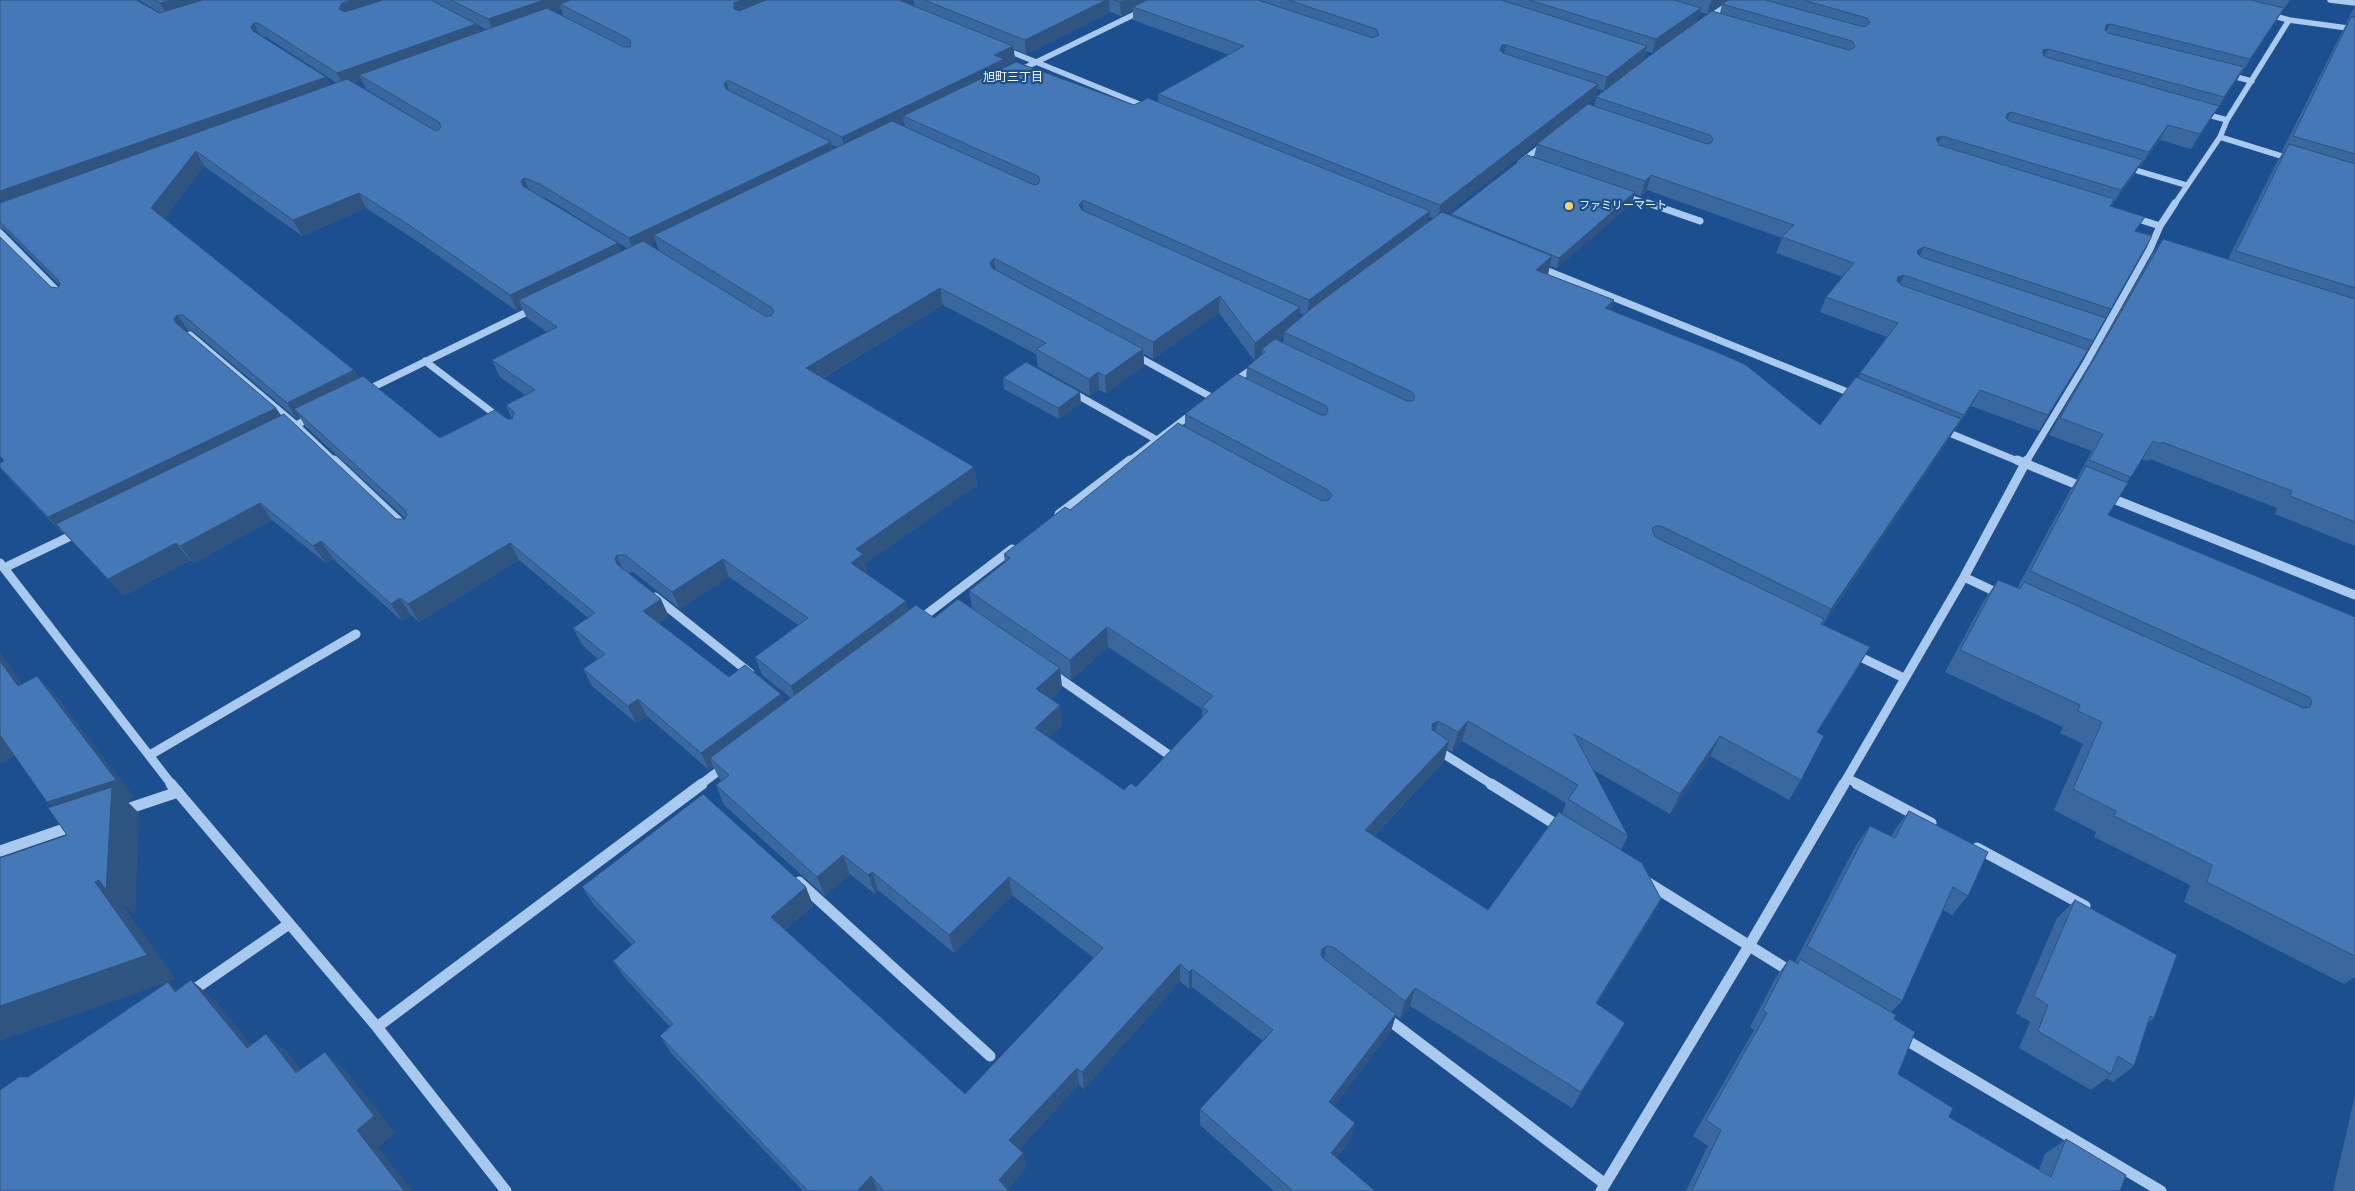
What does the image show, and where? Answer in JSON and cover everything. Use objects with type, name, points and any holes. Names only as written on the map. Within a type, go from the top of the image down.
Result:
[{"type":"street","points":[[1010,75],[1164,0]]},
{"type":"street","points":[[1707,19],[1734,0],[1742,4]]},
{"type":"street","points":[[2330,0],[2355,3]]},
{"type":"street","points":[[2263,13],[2290,20],[2355,29]]},
{"type":"street","points":[[1698,20],[1707,19],[1716,22]]},
{"type":"street","points":[[1372,1007],[1603,1187],[1749,946],[1964,577],[2081,361],[2104,330],[2154,250],[2160,226],[2220,137],[2226,120],[2290,20]]},
{"type":"street","points":[[992,44],[1156,111]]},
{"type":"street","points":[[2224,74],[2252,81]]},
{"type":"street","points":[[2189,110],[2226,120]]},
{"type":"street","points":[[1516,166],[1554,136]]},
{"type":"street","points":[[2220,137],[2301,162]]},
{"type":"street","points":[[1524,160],[1533,164]]},
{"type":"street","points":[[2122,166],[2186,185]]},
{"type":"street","points":[[1616,192],[1700,222]]},
{"type":"street","points":[[2122,214],[2160,226]]},
{"type":"street","points":[[0,233],[66,299]]},
{"type":"street","points":[[1531,264],[1860,397]]},
{"type":"street","points":[[356,395],[538,306]]},
{"type":"street","points":[[2094,327],[2104,330]]},
{"type":"street","points":[[190,335],[296,425],[411,532]]},
{"type":"street","points":[[1127,351],[1225,391]]},
{"type":"street","points":[[1206,404],[1266,358]]},
{"type":"street","points":[[425,361],[510,426]]},
{"type":"street","points":[[1063,387],[1157,440]]},
{"type":"street","points":[[1055,517],[1198,409]]},
{"type":"street","points":[[279,434],[322,412]]},
{"type":"street","points":[[1933,427],[2089,489]]},
{"type":"street","points":[[1168,432],[1177,436]]},
{"type":"street","points":[[2098,493],[2355,594]]},
{"type":"street","points":[[84,529],[2,566],[178,792],[377,1027],[506,1191]]},
{"type":"street","points":[[914,623],[949,602],[1016,546]]},
{"type":"street","points":[[1964,577],[2008,598]]},
{"type":"street","points":[[644,589],[759,680]]},
{"type":"street","points":[[150,755],[356,634]]},
{"type":"street","points":[[1843,648],[1904,678]]},
{"type":"street","points":[[1042,667],[1172,757]]},
{"type":"street","points":[[1434,747],[1566,831]]},
{"type":"street","points":[[377,1027],[698,791],[734,758]]},
{"type":"street","points":[[1847,778],[1944,830]]},
{"type":"street","points":[[112,814],[178,792]]},
{"type":"street","points":[[0,851],[84,823]]},
{"type":"street","points":[[1971,844],[2094,910]]},
{"type":"street","points":[[1633,873],[1800,977]]},
{"type":"street","points":[[791,875],[990,1056]]},
{"type":"street","points":[[182,998],[289,924]]},
{"type":"street","points":[[1895,1033],[2161,1191]]},
{"type":"building","points":[[0,0],[136,0],[159,13],[203,0],[352,0],[342,3],[339,9],[345,12],[383,0],[431,0],[476,24],[337,73],[258,23],[254,23],[251,27],[253,31],[326,77],[0,191]]},
{"type":"building","points":[[154,0],[172,0],[160,3]]},
{"type":"building","points":[[451,0],[544,0],[488,19]]},
{"type":"building","points":[[571,0],[742,0],[734,3],[734,9],[739,11],[766,0],[899,0],[1013,46],[994,55],[1004,59],[842,137],[730,81],[726,81],[724,84],[726,89],[831,142],[629,238],[540,184],[524,178],[521,181],[523,186],[618,243],[510,295],[359,193],[293,220],[196,151],[151,208],[354,370],[287,403],[183,315],[177,315],[174,319],[176,323],[276,408],[48,517],[0,467],[0,463],[4,461],[0,456],[0,237],[51,287],[58,288],[60,284],[0,222],[0,203],[347,79],[438,131],[441,127],[439,122],[359,75],[547,8],[624,47],[630,47],[631,42],[629,39],[560,4]]},
{"type":"building","points":[[924,0],[1106,0],[1025,40]]},
{"type":"building","points":[[1147,0],[1258,0],[1373,38],[1379,35],[1376,29],[1288,0],[1501,0],[1647,46],[1607,77],[1502,45],[1500,50],[1503,53],[1598,84],[1440,205],[1158,94],[1244,46],[1133,7]]},
{"type":"building","points":[[1529,0],[1674,0],[1701,8],[1656,39]]},
{"type":"building","points":[[1728,0],[1765,0],[1864,27],[1870,23],[1867,18],[1803,0],[2250,0],[2284,8],[2250,59],[2110,24],[2106,25],[2105,30],[2108,33],[2244,67],[2224,97],[2048,49],[2043,50],[2043,55],[2046,57],[2219,106],[2200,134],[2168,125],[2149,152],[2011,112],[2007,114],[2006,118],[2009,121],[2143,160],[2121,190],[1942,136],[1936,138],[1939,145],[2114,199],[2110,206],[2145,217],[2135,231],[2152,236],[2111,309],[1924,247],[1918,250],[1917,253],[1921,257],[2106,318],[2093,341],[1904,275],[1898,277],[1897,281],[1901,285],[2088,350],[2048,415],[1980,390],[1964,415],[1860,373],[1898,323],[1826,297],[1854,263],[1782,237],[1794,225],[1651,175],[1645,181],[1537,144],[1588,104],[1707,144],[1711,143],[1713,139],[1710,135],[1596,97],[1712,11],[1849,50],[1855,47],[1852,41],[1722,4]]},
{"type":"building","points":[[2351,17],[2355,17],[2355,154],[2293,136]]},
{"type":"building","points":[[1016,62],[1134,105],[1148,98],[1430,211],[1309,300],[1083,200],[1079,205],[1082,210],[1300,307],[1255,343],[1220,296],[1153,342],[994,258],[990,263],[992,268],[1143,349],[1105,376],[1098,372],[1089,379],[1036,349],[1046,343],[940,288],[806,368],[974,467],[856,549],[863,554],[851,563],[906,601],[791,686],[755,657],[808,618],[723,559],[672,592],[625,555],[617,555],[615,559],[617,564],[661,599],[643,611],[729,677],[745,665],[781,694],[701,753],[638,699],[628,706],[583,669],[605,654],[573,628],[595,613],[510,543],[408,604],[400,598],[391,604],[321,541],[313,546],[260,503],[180,546],[176,543],[108,579],[56,524],[284,414],[396,519],[405,519],[407,515],[405,510],[294,409],[363,376],[440,438],[495,410],[507,419],[512,419],[514,412],[506,405],[535,390],[492,360],[557,327],[519,300],[643,241],[765,316],[771,316],[774,311],[771,307],[654,235],[892,121],[1034,185],[1038,184],[1040,181],[1038,176],[903,116]]},
{"type":"building","points":[[2289,144],[2355,164],[2355,288],[2236,251]]},
{"type":"building","points":[[1527,155],[1635,192],[1559,258],[1451,214]]},
{"type":"building","points":[[1442,212],[1552,256],[1536,270],[1614,300],[1605,308],[1746,365],[1820,425],[1856,377],[1961,419],[1831,609],[1661,526],[1655,526],[1652,529],[1655,537],[1824,619],[1821,624],[1870,647],[1817,732],[1824,736],[1801,780],[1720,736],[1680,794],[1574,734],[1628,836],[1568,799],[1578,785],[1468,721],[1458,732],[1438,721],[1432,724],[1432,730],[1449,741],[1365,830],[1488,910],[1559,812],[1642,863],[1661,899],[1596,1003],[1625,1023],[1581,1092],[1415,988],[1405,1001],[1333,947],[1326,946],[1322,949],[1321,955],[1324,959],[1396,1014],[1329,1102],[1355,1123],[1331,1153],[1375,1191],[1293,1191],[1200,1109],[1273,1030],[1192,969],[1189,972],[1180,964],[1082,1072],[1077,1068],[1009,1140],[1023,1153],[999,1180],[1009,1191],[884,1191],[871,1176],[857,1191],[808,1191],[660,1036],[673,1024],[613,961],[635,942],[582,887],[703,794],[806,887],[771,917],[965,1094],[1103,948],[1009,877],[949,935],[872,872],[868,875],[843,855],[817,877],[716,785],[729,775],[710,758],[916,605],[934,618],[958,599],[1060,668],[1036,689],[1060,705],[1035,728],[1124,790],[1131,783],[1136,787],[1208,711],[1202,707],[1213,696],[1107,627],[1070,660],[969,591],[1010,558],[1004,554],[1065,507],[1070,510],[1178,423],[1322,501],[1329,500],[1332,495],[1328,490],[1185,414],[1237,374],[1321,415],[1326,415],[1328,410],[1326,406],[1247,367],[1265,352],[1262,349],[1275,339],[1407,401],[1413,401],[1415,396],[1412,392],[1284,332],[1313,307]]},
{"type":"building","points":[[2163,239],[2355,299],[2355,522],[2290,496],[2292,491],[2162,442],[2161,444],[2153,441],[2131,477],[2089,460],[2103,434],[2060,418]]},
{"type":"building","points":[[1026,362],[1080,392],[1058,408],[1003,378]]},
{"type":"building","points":[[2086,466],[2128,483],[2108,515],[2355,617],[2355,956],[2207,882],[2212,865],[2114,816],[2116,811],[2073,789],[2102,722],[2078,711],[2080,705],[1960,650],[1998,580],[2020,589],[2024,582],[2304,708],[2310,707],[2312,701],[2309,697],[2030,571]]},
{"type":"building","points":[[0,661],[18,686],[37,676],[116,780],[47,802],[0,735]]},
{"type":"building","points":[[112,787],[106,890],[99,880],[95,882],[147,955],[0,1006],[0,858],[67,835],[48,808]]},
{"type":"building","points":[[1909,811],[1988,852],[1968,896],[1953,887],[1902,1001],[1807,946],[1870,826],[1895,838]]},
{"type":"building","points":[[2075,900],[2177,955],[2154,1018],[2150,1016],[2134,1066],[2118,1056],[2111,1074],[2038,1031],[2048,1005],[2034,996]]},
{"type":"building","points":[[1789,959],[1798,964],[1800,959],[1896,1015],[1894,1019],[1915,1032],[1898,1074],[1953,1108],[1949,1117],[2051,1177],[2066,1139],[2126,1175],[2120,1191],[1692,1191],[1721,1130],[1706,1120],[1767,1013],[1763,1010]]},
{"type":"building","points":[[191,980],[247,1048],[266,1034],[296,1073],[325,1052],[374,1116],[357,1130],[404,1191],[0,1191],[0,1090],[19,1077],[28,1077],[168,982],[175,992]]},
{"type":"place","name":"ファミリーマート","points":[[1569,206]]},
{"type":"district","name":"旭町三丁目","points":[[1013,77]]}]
